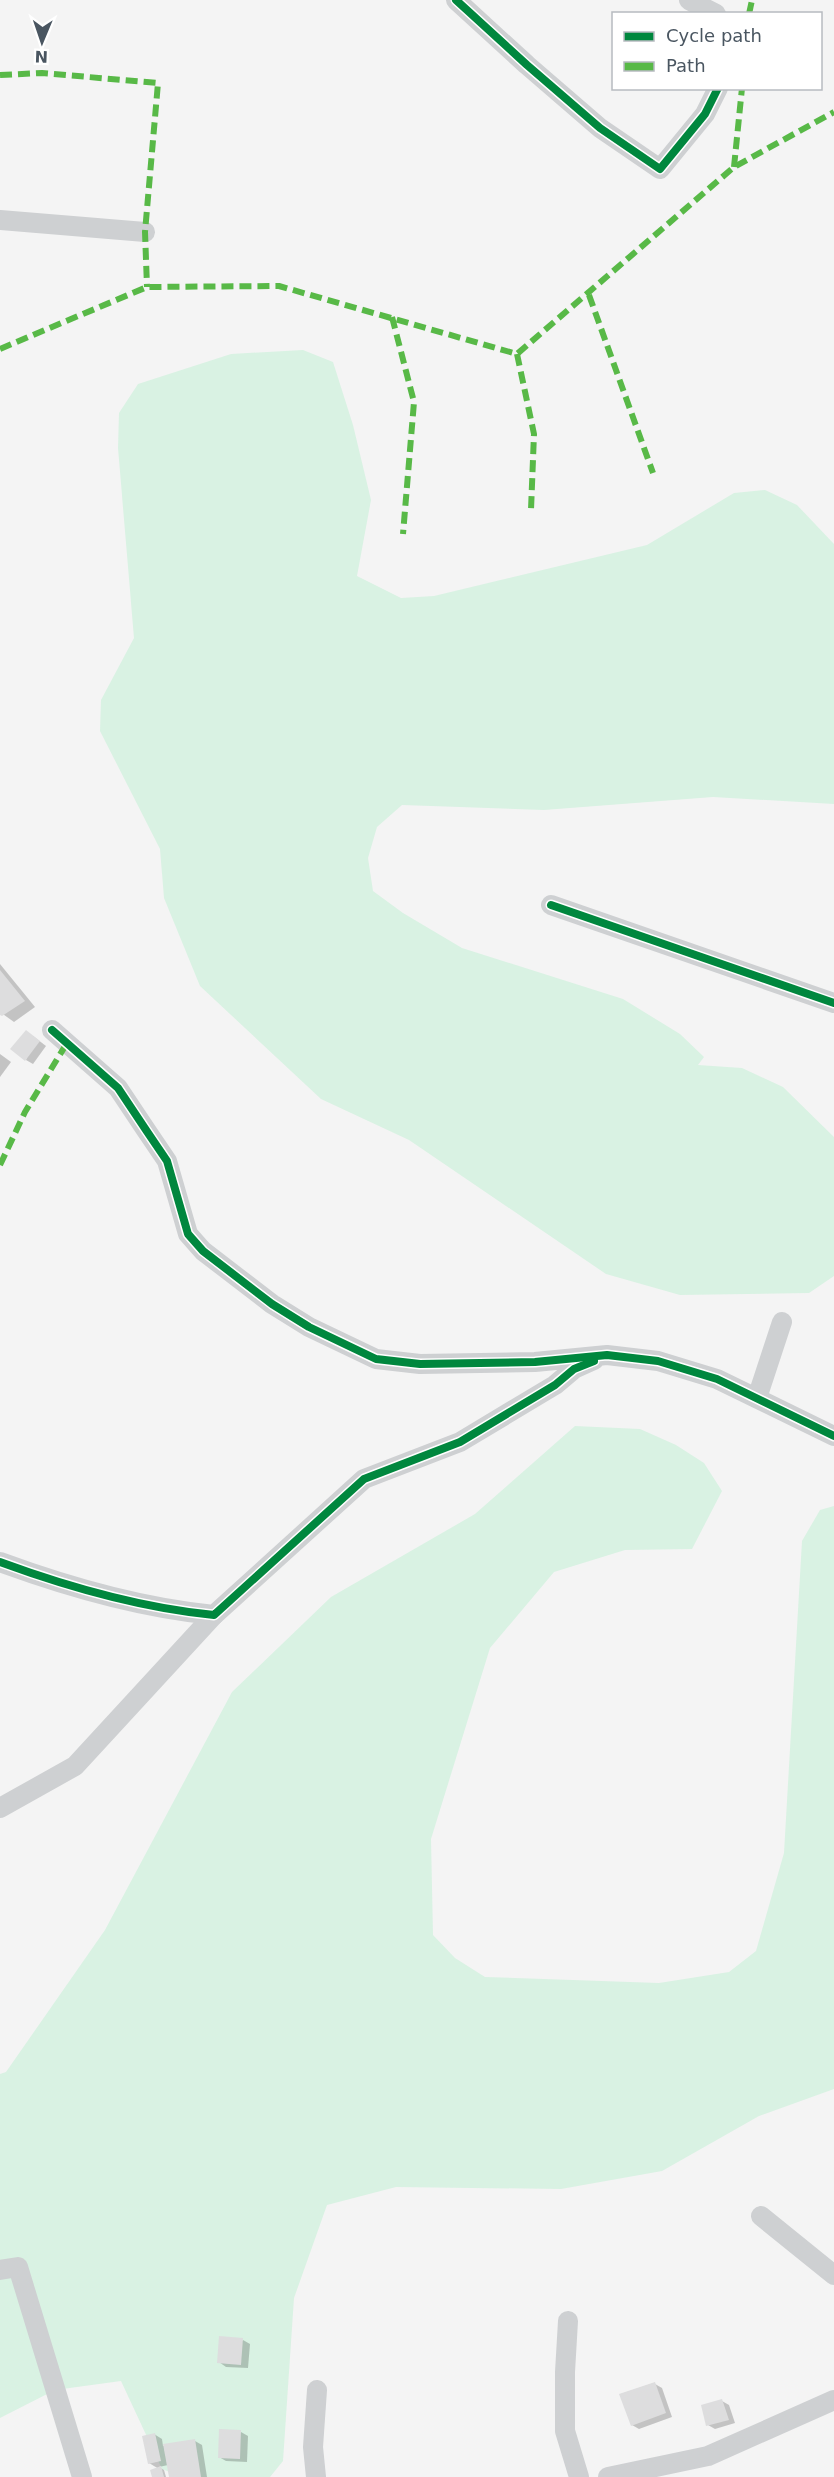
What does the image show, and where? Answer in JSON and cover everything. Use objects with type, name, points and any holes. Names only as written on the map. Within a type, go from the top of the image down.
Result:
[{"type":"street","points":[[456,0],[600,128],[660,168],[705,114],[717,90]]},
{"type":"street","points":[[689,0],[712,12]]},
{"type":"street","points":[[0,220],[145,232]]},
{"type":"street","points":[[551,905],[834,1003]]},
{"type":"street","points":[[52,1030],[118,1088],[151,1137],[166,1161],[188,1234],[203,1251],[263,1298],[309,1327],[376,1359],[420,1364],[535,1362],[607,1355],[658,1361],[717,1379],[834,1436]]},
{"type":"street","points":[[757,1398],[782,1322]]},
{"type":"street","points":[[0,1808],[75,1766],[213,1615],[364,1479],[460,1442],[555,1385],[574,1370],[607,1355]]},
{"type":"street","points":[[0,1562],[34,1575],[167,1610],[213,1615]]},
{"type":"street","points":[[761,2216],[834,2275]]},
{"type":"street","points":[[0,2270],[18,2267],[82,2477]]},
{"type":"street","points":[[568,2321],[565,2431],[579,2477]]},
{"type":"street","points":[[316,2477],[313,2447],[317,2390]]},
{"type":"street","points":[[608,2477],[708,2456],[834,2400]]},
{"type":"green space","points":[[303,350],[333,362],[353,425],[371,500],[357,576],[401,598],[434,596],[647,545],[734,493],[765,490],[797,505],[834,544],[834,804],[713,797],[544,810],[402,805],[377,827],[368,858],[373,891],[403,913],[462,948],[623,999],[680,1034],[704,1057],[698,1065],[742,1068],[783,1087],[834,1137],[834,1276],[809,1293],[680,1295],[606,1274],[409,1140],[321,1099],[200,986],[164,898],[160,849],[100,731],[101,700],[134,638],[118,448],[119,413],[138,384],[231,354]]},
{"type":"green space","points":[[575,1426],[640,1429],[676,1445],[704,1463],[722,1491],[692,1549],[625,1550],[554,1572],[490,1648],[431,1839],[433,1935],[455,1958],[485,1977],[659,1983],[729,1972],[756,1951],[784,1853],[802,1541],[820,1510],[834,1506],[834,2089],[759,2116],[662,2171],[561,2189],[396,2187],[327,2205],[294,2298],[283,2461],[270,2477],[183,2477],[162,2469],[121,2381],[55,2390],[0,2418],[0,2074],[6,2072],[105,1930],[232,1692],[331,1597],[475,1514]]},
{"type":"building","points":[[0,970],[25,1001],[2,1016],[0,1015]]},
{"type":"building","points":[[26,1030],[40,1041],[25,1061],[10,1049]]},
{"type":"building","points":[[219,2336],[243,2338],[241,2365],[217,2363]]},
{"type":"building","points":[[655,2382],[666,2413],[631,2426],[619,2394]]},
{"type":"building","points":[[722,2399],[729,2420],[706,2426],[701,2405]]},
{"type":"building","points":[[219,2429],[241,2430],[240,2459],[218,2458]]},
{"type":"building","points":[[155,2433],[161,2461],[148,2464],[142,2436]]},
{"type":"building","points":[[195,2439],[201,2477],[169,2477],[163,2444]]},
{"type":"building","points":[[161,2466],[164,2477],[152,2477],[150,2470]]},
{"type":"marked path","points":[[749,12],[752,0]]},
{"type":"marked path","points":[[0,75],[42,73],[158,83],[145,232],[147,287]]},
{"type":"marked path","points":[[734,167],[742,90]]},
{"type":"marked path","points":[[0,349],[147,287],[279,286],[517,354],[734,167],[834,112]]},
{"type":"marked path","points":[[589,295],[653,473]]},
{"type":"marked path","points":[[392,317],[414,402],[403,534]]},
{"type":"marked path","points":[[517,354],[534,434],[531,510]]},
{"type":"marked path","points":[[0,1165],[25,1112],[67,1043]]},
{"type":"cycle path","points":[[456,0],[600,128],[660,169],[705,114],[717,90]]},
{"type":"cycle path","points":[[551,905],[834,1003]]},
{"type":"cycle path","points":[[52,1030],[118,1088],[167,1161],[188,1234],[203,1251],[272,1304],[309,1327],[376,1359],[420,1364],[535,1362],[607,1355],[658,1361],[717,1379],[834,1436]]},
{"type":"cycle path","points":[[0,1562],[52,1580],[132,1602],[214,1615],[364,1479],[460,1442],[555,1385],[574,1369],[594,1361]]}]
